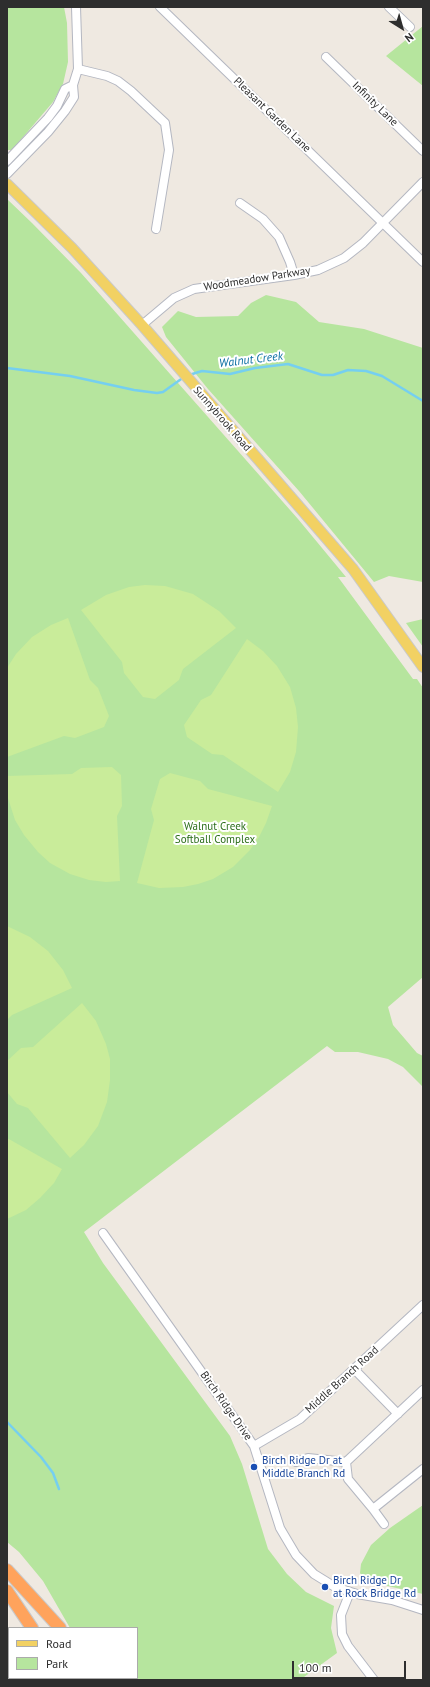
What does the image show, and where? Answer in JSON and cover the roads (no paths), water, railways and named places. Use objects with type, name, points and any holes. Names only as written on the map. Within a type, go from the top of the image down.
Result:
[{"type":"highway","points":[[7,1570],[59,1627]]},
{"type":"highway","points":[[7,1591],[31,1627]]},
{"type":"main road","name":"Sunnybrook Road","points":[[7,184],[72,248],[142,325],[353,569],[423,667]]},
{"type":"street","points":[[7,174],[48,132],[74,97],[73,85],[78,69],[76,7]]},
{"type":"street","name":"Pleasant Garden Lane","points":[[160,7],[423,262]]},
{"type":"street","points":[[389,7],[410,27]]},
{"type":"street","name":"Infinity Lane","points":[[326,57],[423,151]]},
{"type":"street","points":[[78,69],[107,76],[118,81],[131,91],[165,124],[169,150],[156,229]]},
{"type":"street","points":[[7,161],[58,106],[65,89],[73,85]]},
{"type":"street","points":[[41,125],[48,132]]},
{"type":"street","name":"Woodmeadow Parkway","points":[[142,325],[174,298],[194,288],[294,276],[318,270],[344,258],[363,243],[423,182]]},
{"type":"street","points":[[240,202],[263,219],[279,237],[290,262],[294,276]]},
{"type":"street","name":"Birch Ridge Drive","points":[[103,1233],[254,1446],[280,1528],[296,1555],[314,1574],[335,1587],[350,1592],[392,1600],[423,1610]]},
{"type":"street","name":"Middle Branch Road","points":[[254,1446],[300,1419],[423,1305]]},
{"type":"street","points":[[354,1369],[398,1414]]},
{"type":"street","points":[[296,1462],[308,1458],[346,1462],[423,1390]]},
{"type":"street","points":[[346,1462],[348,1479],[384,1524]]},
{"type":"street","points":[[373,1509],[423,1470]]},
{"type":"street","points":[[350,1592],[341,1615],[342,1634],[348,1646],[374,1680]]},
{"type":"waterway","name":"Walnut Creek","points":[[189,375],[202,371],[230,374],[255,368],[288,364],[322,375],[333,375],[348,370],[366,371],[382,376],[423,401]]},
{"type":"waterway","name":"Walnut Creek","points":[[7,368],[70,376],[134,390],[157,393],[163,392],[184,377]]},
{"type":"waterway","points":[[7,1422],[41,1457],[53,1473],[59,1489]]},
{"type":"place","name":"Birch Ridge Dr at Middle Branch Rd","points":[[254,1467]]},
{"type":"place","name":"Birch Ridge Dr at Rock Bridge Rd","points":[[325,1587]]},
{"type":"park label","name":"Walnut Creek Softball Complex","points":[[215,833]]}]
